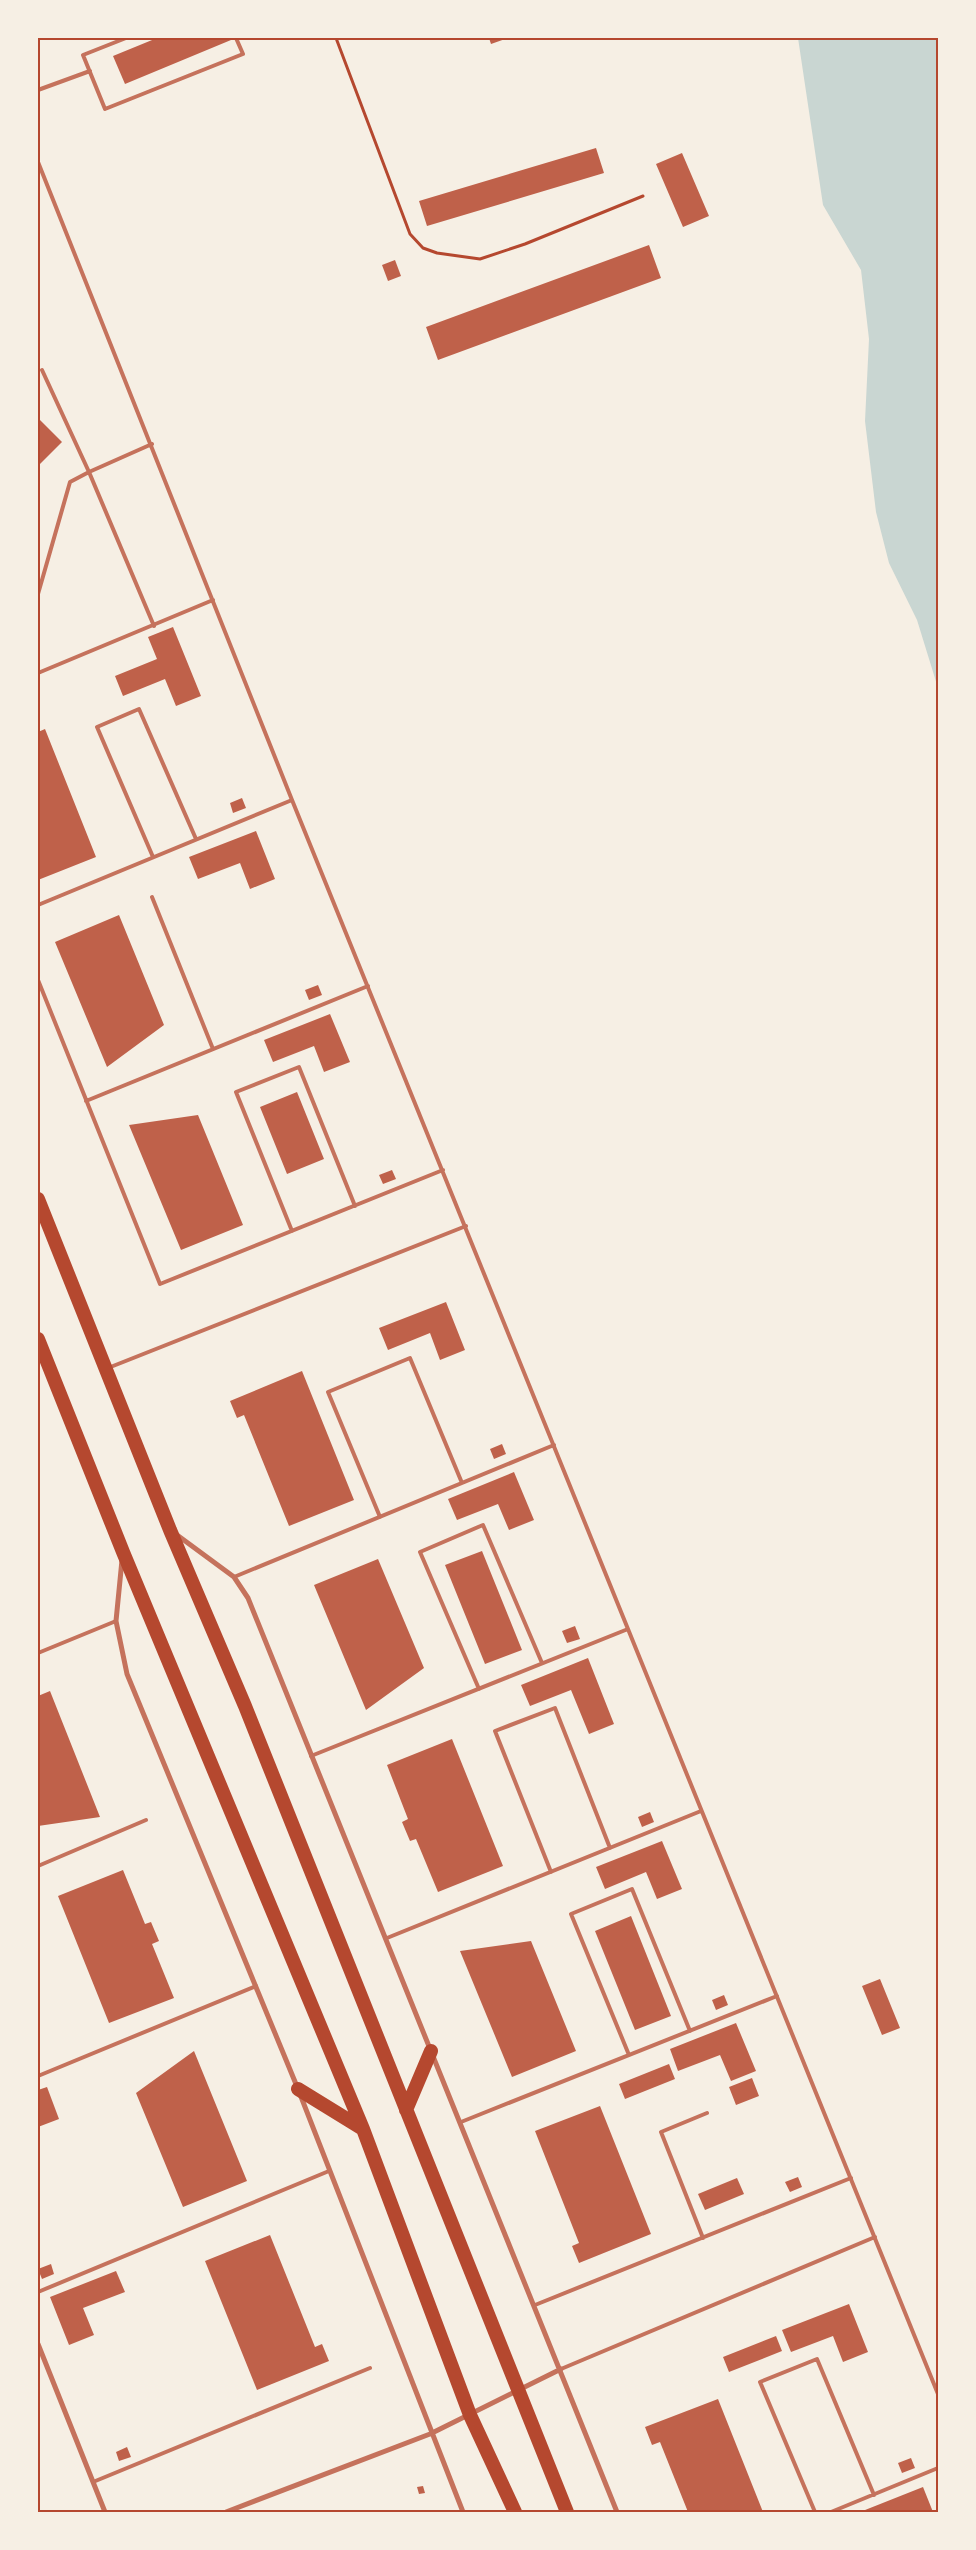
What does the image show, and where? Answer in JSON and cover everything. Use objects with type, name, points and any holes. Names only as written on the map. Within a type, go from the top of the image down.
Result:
[{"type":"highway","points":[[38,1199],[170,1530],[245,1706],[567,2512]]},
{"type":"highway","points":[[38,1344],[122,1552],[364,2129],[470,2415],[515,2512]]},
{"type":"highway","points":[[406,2110],[431,2051]]},
{"type":"highway","points":[[298,2089],[364,2129]]},
{"type":"street","points":[[170,1530],[234,1577],[248,1598],[536,2305],[617,2512]]},
{"type":"street","points":[[122,1552],[116,1622],[127,1674],[298,2089],[430,2434],[463,2512]]},
{"type":"street","points":[[38,2344],[105,2512]]},
{"type":"street","points":[[226,2512],[430,2434],[561,2369]]},
{"type":"lane","points":[[126,38],[83,55],[105,108],[243,54],[236,38]]},
{"type":"lane","points":[[38,90],[90,71]]},
{"type":"lane","points":[[38,162],[152,444],[292,800],[938,2394]]},
{"type":"lane","points":[[42,370],[89,472],[154,626]]},
{"type":"lane","points":[[38,594],[70,482],[152,444]]},
{"type":"lane","points":[[38,666],[39,672],[213,600]]},
{"type":"lane","points":[[153,857],[97,727],[139,709],[196,839]]},
{"type":"lane","points":[[38,905],[292,800]]},
{"type":"lane","points":[[152,897],[213,1049]]},
{"type":"lane","points":[[38,980],[160,1284],[443,1170]]},
{"type":"lane","points":[[86,1100],[368,986]]},
{"type":"lane","points":[[292,1231],[236,1092],[299,1067],[355,1206]]},
{"type":"lane","points":[[106,1369],[466,1226]]},
{"type":"lane","points":[[380,1517],[328,1392],[410,1358],[462,1483]]},
{"type":"lane","points":[[234,1577],[554,1445]]},
{"type":"lane","points":[[479,1689],[420,1552],[483,1525],[542,1663]]},
{"type":"lane","points":[[38,1653],[116,1622]]},
{"type":"lane","points":[[311,1756],[628,1629]]},
{"type":"lane","points":[[551,1872],[495,1731],[555,1708],[610,1848]]},
{"type":"lane","points":[[387,1938],[701,1811]]},
{"type":"lane","points":[[38,1866],[146,1820]]},
{"type":"lane","points":[[630,2055],[571,1914],[632,1889],[690,2031]]},
{"type":"lane","points":[[38,2076],[256,1986]]},
{"type":"lane","points":[[461,2122],[777,1996]]},
{"type":"lane","points":[[703,2238],[661,2132],[707,2113]]},
{"type":"lane","points":[[38,2292],[330,2171]]},
{"type":"lane","points":[[536,2305],[851,2178]]},
{"type":"lane","points":[[561,2369],[875,2237]]},
{"type":"lane","points":[[815,2512],[760,2382],[817,2359],[874,2495]]},
{"type":"lane","points":[[93,2482],[370,2368]]},
{"type":"lane","points":[[831,2512],[938,2468]]},
{"type":"path","points":[[336,38],[410,234],[423,248],[437,253],[480,259],[525,244],[643,196]]},
{"type":"shaded area","points":[[798,38],[938,38],[938,688],[917,620],[889,563],[876,512],[865,421],[869,339],[861,270],[823,205]]},
{"type":"building","points":[[157,38],[230,38],[231,40],[125,84],[113,56]]},
{"type":"building","points":[[489,38],[508,38],[491,44]]},
{"type":"building","points":[[596,148],[604,173],[427,226],[419,201]]},
{"type":"building","points":[[682,153],[709,216],[683,227],[656,164]]},
{"type":"building","points":[[649,245],[661,278],[438,360],[426,327]]},
{"type":"building","points":[[395,260],[401,276],[388,281],[382,265]]},
{"type":"building","points":[[38,418],[62,442],[38,466]]},
{"type":"building","points":[[173,627],[201,696],[176,706],[165,679],[123,696],[115,676],[157,659],[148,637]]},
{"type":"building","points":[[45,729],[96,857],[38,880],[38,732]]},
{"type":"building","points":[[242,798],[246,808],[233,813],[230,803]]},
{"type":"building","points":[[256,831],[275,879],[250,889],[240,863],[198,879],[189,857]]},
{"type":"building","points":[[119,915],[164,1025],[107,1067],[55,942]]},
{"type":"building","points":[[318,985],[322,995],[309,1000],[305,990]]},
{"type":"building","points":[[330,1014],[350,1062],[324,1072],[314,1046],[273,1062],[264,1040]]},
{"type":"building","points":[[297,1092],[324,1159],[287,1174],[260,1107]]},
{"type":"building","points":[[198,1115],[243,1225],[181,1250],[129,1125]]},
{"type":"building","points":[[392,1170],[396,1179],[383,1184],[379,1175]]},
{"type":"building","points":[[446,1302],[465,1350],[440,1360],[430,1333],[388,1350],[379,1328]]},
{"type":"building","points":[[302,1371],[354,1500],[289,1526],[244,1415],[237,1418],[230,1401]]},
{"type":"building","points":[[502,1444],[506,1454],[494,1459],[490,1449]]},
{"type":"building","points":[[514,1472],[534,1520],[509,1530],[498,1504],[457,1520],[448,1499]]},
{"type":"building","points":[[482,1551],[522,1650],[485,1664],[445,1565]]},
{"type":"building","points":[[378,1559],[424,1668],[366,1710],[314,1585]]},
{"type":"building","points":[[575,1626],[580,1639],[567,1643],[562,1631]]},
{"type":"building","points":[[588,1658],[614,1724],[589,1734],[571,1690],[530,1706],[521,1685]]},
{"type":"building","points":[[50,1691],[100,1817],[38,1826],[38,1696]]},
{"type":"building","points":[[452,1739],[503,1866],[438,1892],[416,1839],[410,1841],[402,1822],[408,1819],[387,1765]]},
{"type":"building","points":[[650,1812],[654,1822],[642,1827],[638,1817]]},
{"type":"building","points":[[662,1841],[682,1889],[657,1899],[646,1872],[605,1889],[596,1867]]},
{"type":"building","points":[[123,1870],[145,1924],[151,1922],[159,1941],[152,1944],[174,1998],[109,2023],[58,1896]]},
{"type":"building","points":[[631,1916],[671,2016],[635,2030],[595,1931]]},
{"type":"building","points":[[531,1941],[576,2051],[512,2077],[460,1951]]},
{"type":"building","points":[[880,1979],[900,2028],[882,2035],[862,1986]]},
{"type":"building","points":[[724,1995],[728,2005],[716,2010],[712,2000]]},
{"type":"building","points":[[736,2023],[756,2071],[731,2081],[720,2055],[678,2071],[670,2049]]},
{"type":"building","points":[[194,2051],[247,2181],[183,2207],[136,2093]]},
{"type":"building","points":[[669,2064],[675,2079],[625,2099],[619,2084]]},
{"type":"building","points":[[752,2078],[759,2096],[736,2105],[729,2087]]},
{"type":"building","points":[[47,2087],[59,2119],[38,2127],[38,2090]]},
{"type":"building","points":[[600,2106],[651,2234],[579,2263],[572,2246],[579,2243],[535,2131]]},
{"type":"building","points":[[798,2177],[802,2187],[790,2192],[785,2182]]},
{"type":"building","points":[[737,2178],[744,2194],[705,2210],[698,2194]]},
{"type":"building","points":[[270,2235],[315,2347],[322,2344],[329,2361],[257,2390],[205,2261]]},
{"type":"building","points":[[51,2264],[54,2274],[42,2279],[38,2269]]},
{"type":"building","points":[[116,2271],[125,2292],[83,2308],[94,2335],[69,2345],[50,2297]]},
{"type":"building","points":[[849,2304],[868,2352],[843,2362],[833,2336],[791,2352],[782,2330]]},
{"type":"building","points":[[776,2336],[782,2351],[729,2372],[723,2357]]},
{"type":"building","points":[[718,2399],[763,2512],[688,2512],[660,2442],[652,2445],[645,2427]]},
{"type":"building","points":[[127,2447],[131,2457],[119,2461],[116,2452]]},
{"type":"building","points":[[911,2458],[915,2468],[902,2473],[898,2463]]},
{"type":"building","points":[[423,2486],[425,2493],[419,2494],[417,2487]]},
{"type":"building","points":[[923,2487],[933,2512],[860,2512]]}]
